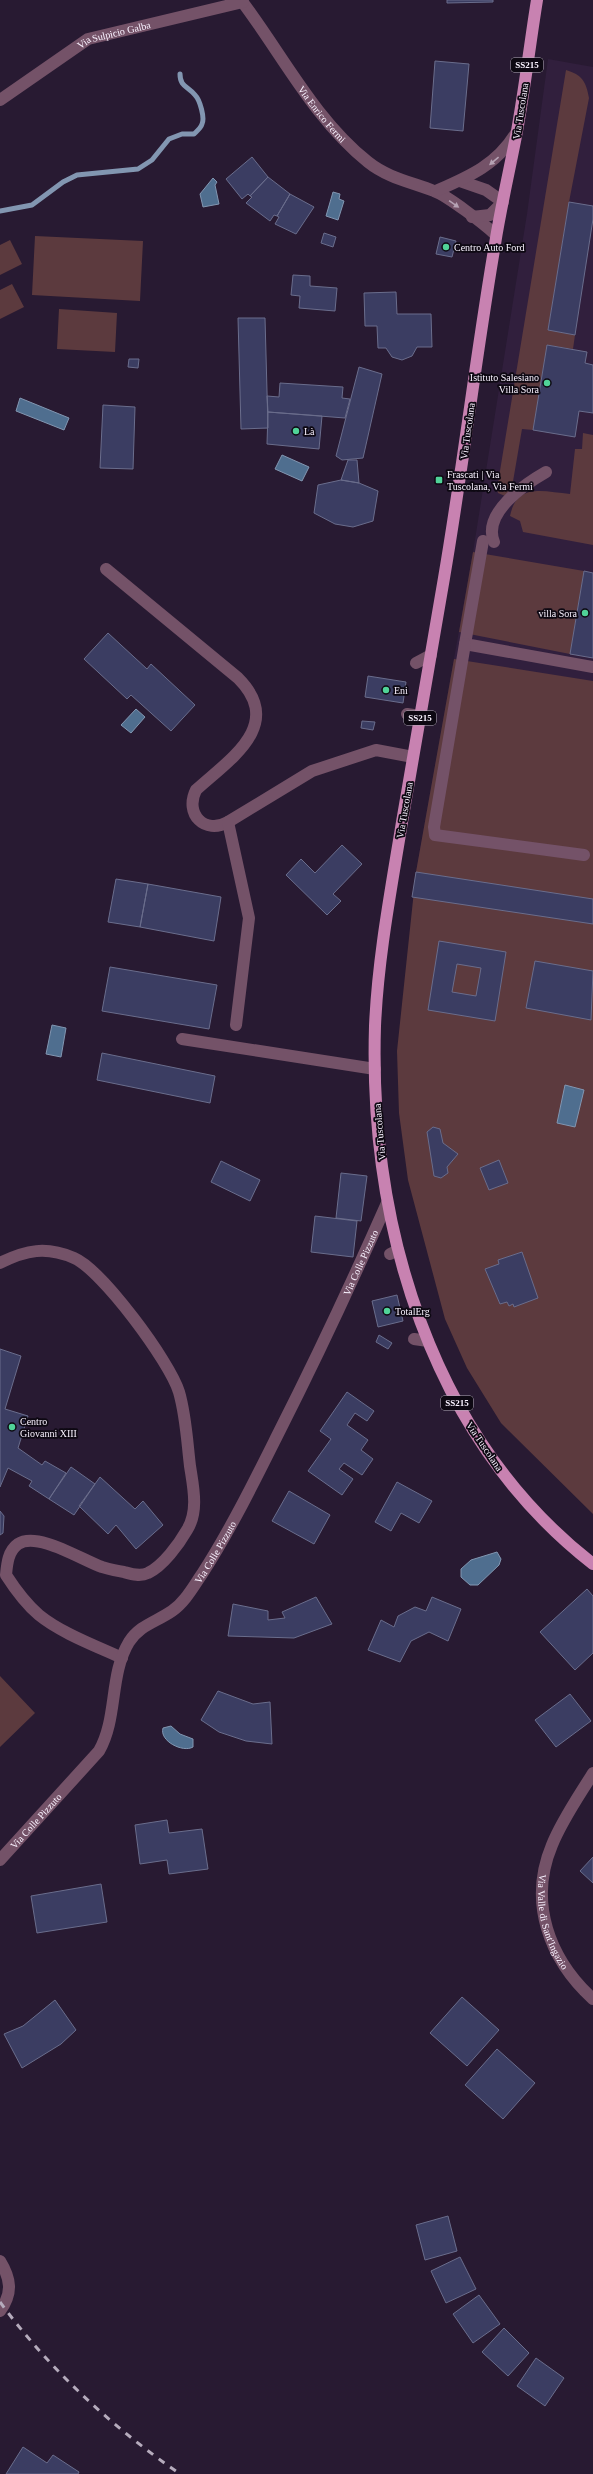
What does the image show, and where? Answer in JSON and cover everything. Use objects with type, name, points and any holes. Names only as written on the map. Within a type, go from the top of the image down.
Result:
[{"type":"main road","name":"Via Tuscolana","points":[[537,0],[517,130],[496,235],[462,466],[381,955],[375,1026],[376,1069],[379,1143],[394,1252],[428,1341],[457,1402],[491,1457],[537,1514],[593,1564]]},
{"type":"street","name":"Via Sulpicio Galba","points":[[0,100],[88,39],[242,1]]},
{"type":"street","name":"Via Enrico Fermi","points":[[242,1],[320,113],[347,144],[383,172],[405,182],[436,191],[496,235]]},
{"type":"street","points":[[436,191],[460,181],[494,161],[517,130]]},
{"type":"street","points":[[460,181],[486,190],[503,202],[490,215],[472,217]]},
{"type":"street","points":[[546,472],[524,486],[501,510],[494,520],[465,644],[434,827],[435,835],[584,855]]},
{"type":"street","points":[[106,569],[238,678],[252,695],[255,702],[257,717],[253,732],[245,745],[196,790],[191,804],[192,811],[201,823],[214,827],[228,822],[312,771],[376,750],[413,757]]},
{"type":"street","points":[[465,644],[593,667]]},
{"type":"street","points":[[416,663],[431,655]]},
{"type":"street","points":[[407,714],[420,716]]},
{"type":"street","points":[[228,822],[249,918],[236,1025]]},
{"type":"street","points":[[182,1039],[376,1069]]},
{"type":"street","name":"Via Colle Pizzuto","points":[[0,1860],[99,1751],[108,1735],[122,1658],[130,1642],[141,1629],[172,1611],[182,1601],[209,1562],[254,1483],[319,1353],[387,1203]]},
{"type":"street","points":[[0,1263],[34,1250],[54,1252],[76,1259],[106,1286],[148,1337],[178,1390],[184,1416],[194,1506],[191,1524],[187,1531],[160,1564],[147,1574],[135,1575],[102,1567],[60,1548],[32,1540],[18,1544],[8,1556],[6,1575],[16,1591],[40,1616],[73,1635],[122,1658]]},
{"type":"street","points":[[414,1338],[428,1341]]},
{"type":"street","name":"Via Valle di Sant'Ingazio","points":[[593,1773],[556,1834],[546,1861],[541,1888],[544,1922],[553,1947],[569,1974],[593,1999]]},
{"type":"street","points":[[0,2261],[6,2271],[10,2289],[6,2301],[0,2311]]},
{"type":"shaded area","name":"Istituto Salesiano Villa Sora","points":[[548,59],[593,67],[593,924],[416,872],[473,552],[527,214]]},
{"type":"shaded area","points":[[566,70],[576,74],[585,83],[589,98],[569,202],[548,330],[575,335],[573,349],[547,345],[533,430],[522,429],[511,493],[505,496],[498,493],[497,489]]},
{"type":"shaded area","points":[[35,236],[143,241],[140,301],[32,295]]},
{"type":"shaded area","points":[[10,240],[22,264],[0,275],[0,245]]},
{"type":"shaded area","points":[[12,284],[24,307],[0,319],[0,290]]},
{"type":"shaded area","points":[[59,309],[117,313],[115,352],[57,349]]},
{"type":"shaded area","points":[[583,433],[593,435],[593,545],[523,532],[520,521],[510,516],[514,505],[519,498],[525,494],[533,492],[541,491],[570,494],[575,449],[582,449]]},
{"type":"shaded area","points":[[473,552],[584,571],[570,654],[459,632]]},
{"type":"shaded area","points":[[454,659],[593,681],[593,1514],[501,1423],[467,1368],[445,1319],[408,1180],[399,1113],[397,1051],[416,872]]},
{"type":"shaded area","points":[[0,1676],[35,1713],[0,1747]]},
{"type":"water","points":[[213,178],[217,182],[215,185],[219,204],[203,207],[200,194]]},
{"type":"water","points":[[333,192],[340,194],[339,199],[344,201],[338,220],[326,216]]},
{"type":"water","points":[[20,398],[69,418],[64,430],[16,411]]},
{"type":"water","points":[[282,455],[309,467],[302,481],[275,469]]},
{"type":"water","points":[[136,709],[145,717],[131,733],[121,725]]},
{"type":"water","points":[[52,1025],[66,1028],[61,1057],[46,1054]]},
{"type":"water","points":[[565,1085],[584,1090],[575,1127],[557,1123]]},
{"type":"water","points":[[497,1552],[501,1559],[499,1565],[478,1585],[470,1585],[461,1577],[461,1569],[471,1560]]},
{"type":"water","points":[[171,1726],[180,1734],[193,1739],[193,1747],[178,1747],[168,1741],[163,1733],[163,1728]]},
{"type":"building","points":[[447,0],[493,0],[493,2],[447,3]]},
{"type":"building","points":[[435,61],[469,64],[463,131],[430,128]]},
{"type":"building","points":[[252,157],[268,177],[250,196],[248,194],[242,199],[226,179]]},
{"type":"building","points":[[268,177],[290,194],[277,216],[274,215],[270,221],[246,203],[252,197],[250,196]]},
{"type":"building","points":[[290,194],[314,207],[296,234],[275,224],[279,217],[277,216]]},
{"type":"building","points":[[569,202],[593,206],[593,219],[575,335],[548,330]]},
{"type":"building","points":[[324,233],[336,237],[333,247],[321,243]]},
{"type":"building","name":"Centro Auto Ford","points":[[440,237],[456,241],[452,257],[436,254]]},
{"type":"building","points":[[293,275],[310,276],[310,286],[337,288],[335,311],[299,308],[300,296],[291,295]]},
{"type":"building","points":[[396,292],[397,314],[431,314],[432,347],[417,347],[412,356],[402,360],[392,357],[386,348],[378,348],[377,326],[365,326],[364,293]]},
{"type":"building","points":[[238,318],[265,318],[268,428],[241,429]]},
{"type":"building","points":[[547,345],[587,352],[585,363],[593,365],[593,413],[579,411],[575,437],[533,430]]},
{"type":"building","points":[[129,359],[139,359],[138,368],[128,367]]},
{"type":"building","points":[[359,367],[382,374],[363,458],[342,460],[336,456]]},
{"type":"building","points":[[280,383],[343,387],[342,398],[350,399],[345,418],[268,412],[267,396],[279,397]]},
{"type":"building","points":[[103,405],[135,407],[133,469],[100,468]]},
{"type":"building","points":[[268,412],[322,416],[319,449],[267,444]]},
{"type":"building","points":[[348,460],[357,460],[359,483],[341,480]]},
{"type":"building","points":[[341,480],[359,483],[378,491],[373,521],[353,527],[335,524],[314,513],[318,485]]},
{"type":"building","name":"villa Sora","points":[[584,571],[593,573],[593,658],[570,654]]},
{"type":"building","points":[[108,633],[147,669],[151,664],[195,705],[171,731],[131,695],[127,699],[84,659]]},
{"type":"building","name":"Eni","points":[[368,676],[406,682],[403,703],[365,697]]},
{"type":"building","points":[[362,721],[375,722],[373,730],[361,728]]},
{"type":"building","points":[[342,845],[362,864],[333,894],[341,901],[327,915],[286,875],[301,859],[315,873]]},
{"type":"building","points":[[416,872],[593,899],[593,924],[412,897]]},
{"type":"building","points":[[116,879],[148,884],[140,927],[108,922]]},
{"type":"building","points":[[148,884],[221,897],[214,941],[140,927]]},
{"type":"building","points":[[439,941],[506,952],[495,1021],[428,1010]],"holes":[[[457,964],[481,968],[476,996],[452,992]]]},
{"type":"building","points":[[535,961],[593,971],[591,1020],[526,1008]]},
{"type":"building","points":[[110,967],[217,985],[209,1029],[102,1011]]},
{"type":"building","points":[[102,1053],[215,1076],[210,1103],[97,1080]]},
{"type":"building","points":[[433,1127],[440,1129],[443,1143],[458,1154],[447,1167],[448,1173],[441,1178],[434,1176],[427,1132]]},
{"type":"building","points":[[499,1160],[508,1183],[489,1190],[480,1168]]},
{"type":"building","points":[[221,1161],[260,1180],[250,1201],[211,1182]]},
{"type":"building","points":[[341,1173],[367,1176],[361,1221],[336,1218]]},
{"type":"building","points":[[315,1216],[357,1221],[353,1257],[311,1252]]},
{"type":"building","points":[[522,1252],[538,1298],[514,1307],[513,1304],[509,1306],[507,1302],[500,1304],[485,1269],[499,1264],[498,1260]]},
{"type":"building","name":"TotalErg","points":[[397,1295],[403,1321],[378,1327],[372,1301]]},
{"type":"building","points":[[379,1335],[392,1343],[388,1349],[376,1342]]},
{"type":"building","name":"Centro Giovanni XIII","points":[[0,1349],[21,1356],[5,1409],[28,1416],[18,1448],[42,1465],[45,1461],[66,1473],[49,1499],[29,1486],[32,1481],[8,1468],[0,1487]]},
{"type":"building","points":[[347,1392],[374,1411],[367,1421],[355,1413],[347,1425],[368,1440],[361,1450],[373,1459],[362,1475],[344,1463],[339,1469],[353,1479],[342,1495],[308,1471],[331,1439],[320,1431]]},
{"type":"building","points":[[71,1467],[95,1484],[74,1515],[49,1499]]},
{"type":"building","points":[[100,1477],[135,1509],[143,1501],[163,1525],[136,1549],[116,1525],[108,1534],[79,1506]]},
{"type":"building","points":[[397,1482],[432,1501],[419,1523],[401,1513],[391,1531],[375,1522]]},
{"type":"building","points":[[289,1491],[330,1515],[314,1544],[272,1521]]},
{"type":"building","points":[[0,1511],[4,1516],[3,1533],[0,1535]]},
{"type":"building","points":[[587,1589],[593,1596],[593,1653],[575,1670],[540,1632]]},
{"type":"building","points":[[316,1597],[332,1624],[294,1638],[228,1636],[233,1604],[268,1611],[268,1620],[285,1618],[282,1612]]},
{"type":"building","points":[[432,1597],[461,1609],[448,1641],[429,1632],[411,1641],[400,1662],[368,1650],[381,1620],[394,1627],[398,1616],[415,1607],[426,1611]]},
{"type":"building","points":[[218,1691],[253,1704],[270,1702],[272,1744],[246,1741],[219,1732],[201,1720]]},
{"type":"building","points":[[570,1694],[591,1721],[556,1747],[535,1720]]},
{"type":"building","points":[[167,1820],[169,1833],[202,1829],[208,1869],[169,1874],[167,1860],[140,1864],[135,1825]]},
{"type":"building","points":[[593,1857],[593,1883],[580,1871]]},
{"type":"building","points":[[101,1884],[107,1922],[37,1933],[31,1896]]},
{"type":"building","points":[[462,1997],[499,2030],[467,2066],[430,2033]]},
{"type":"building","points":[[55,2000],[76,2030],[61,2044],[22,2068],[4,2034],[23,2026]]},
{"type":"building","points":[[497,2049],[535,2083],[503,2119],[465,2085]]},
{"type":"building","points":[[448,2216],[457,2251],[425,2260],[416,2225]]},
{"type":"building","points":[[460,2257],[476,2289],[446,2303],[431,2271]]},
{"type":"building","points":[[479,2295],[500,2324],[473,2343],[453,2314]]},
{"type":"building","points":[[504,2328],[529,2353],[508,2376],[482,2352]]},
{"type":"building","points":[[536,2358],[564,2378],[545,2406],[517,2386]]},
{"type":"building","points":[[23,2447],[47,2463],[53,2455],[79,2472],[78,2474],[6,2474]]},
{"type":"waterway","points":[[0,211],[32,205],[63,182],[77,175],[138,169],[152,160],[169,139],[182,134],[194,134],[200,128],[203,121],[202,109],[197,97],[181,82],[180,74]]},
{"type":"railway","points":[[0,2302],[39,2351],[83,2396],[130,2437],[180,2474]]},
{"type":"place","name":"Centro Auto Ford","points":[[446,247]]},
{"type":"place","name":"Istituto Salesiano Villa Sora","points":[[547,383]]},
{"type":"place","name":"Là","points":[[296,431]]},
{"type":"place","name":"Frascati | Via Tuscolana, Via Fermi","points":[[439,480]]},
{"type":"place","name":"villa Sora","points":[[585,613]]},
{"type":"place","name":"Eni","points":[[386,690]]},
{"type":"place","name":"TotalErg","points":[[387,1311]]},
{"type":"place","name":"Centro Giovanni XIII","points":[[12,1427]]}]
